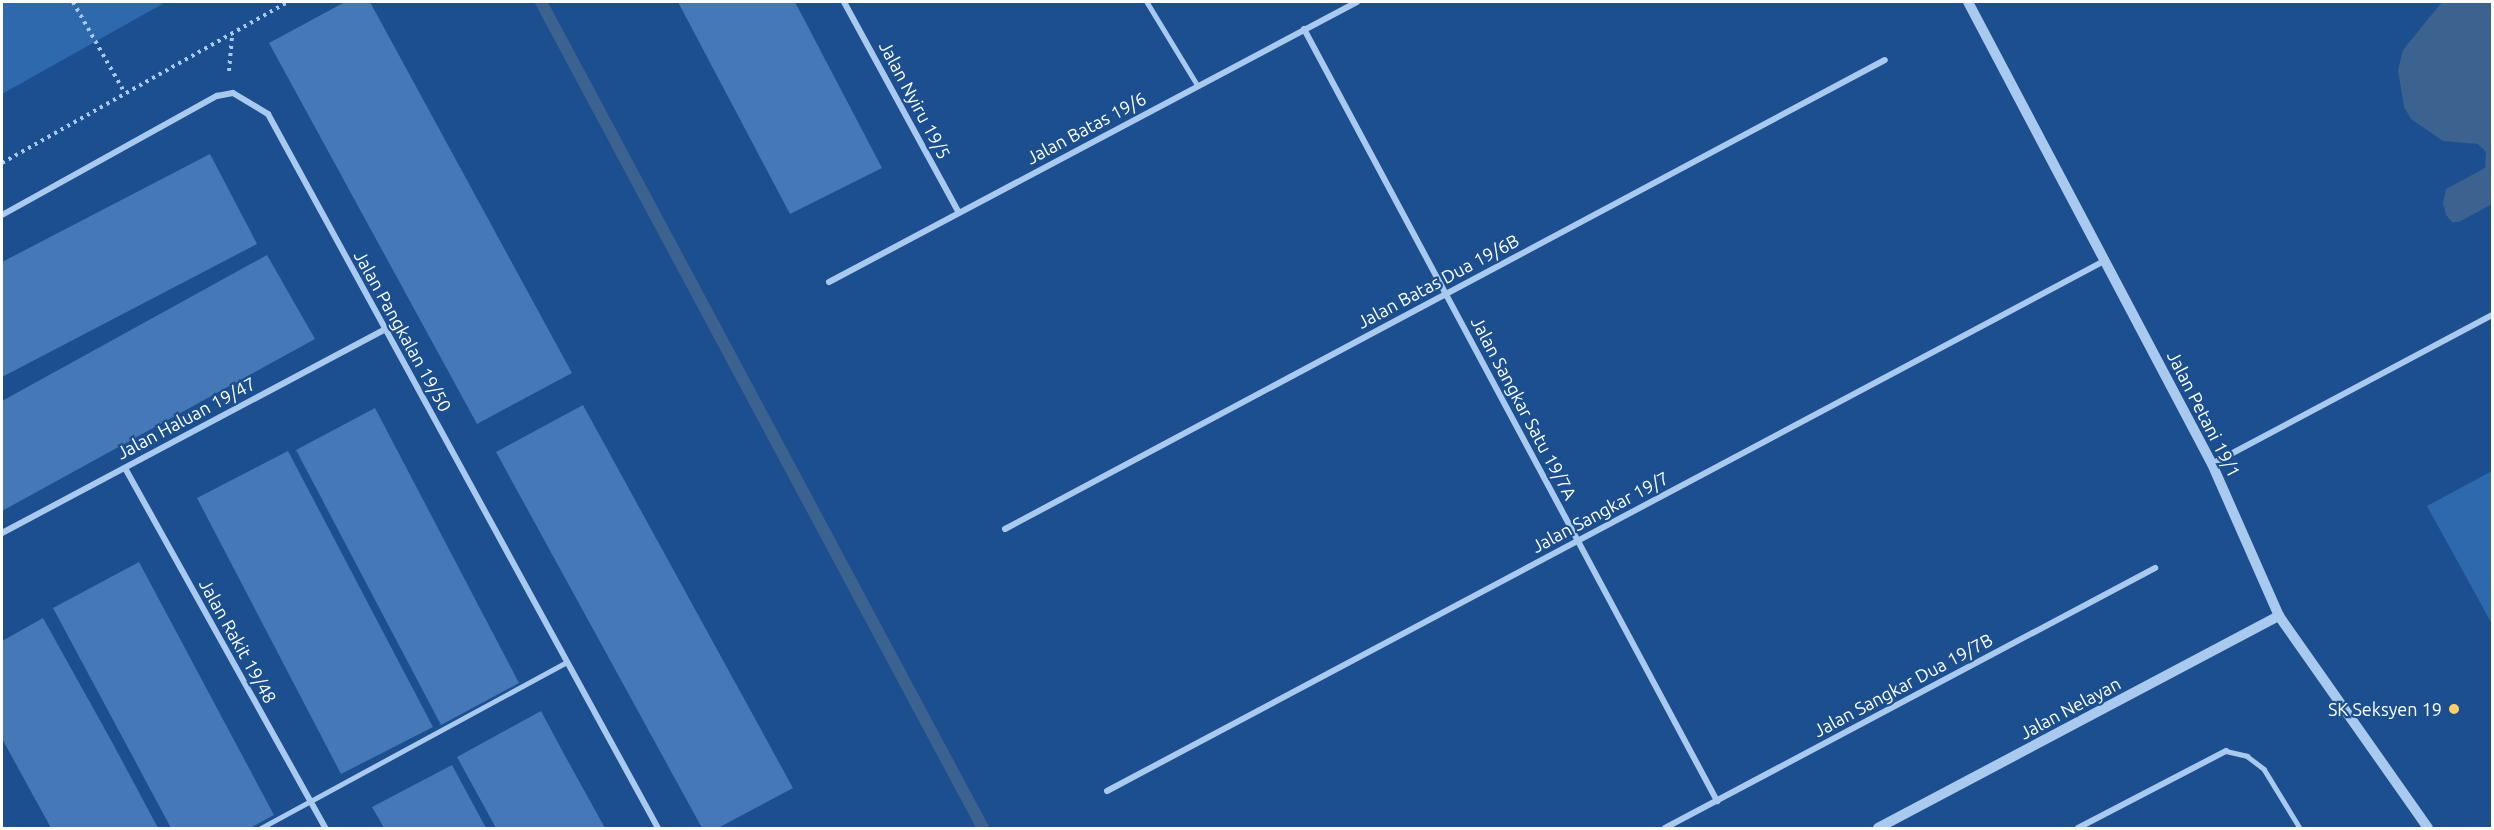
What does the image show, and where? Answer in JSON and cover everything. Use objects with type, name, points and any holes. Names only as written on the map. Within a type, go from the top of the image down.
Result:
[{"type":"street","name":"Jalan Nyiru 19/5","points":[[844,2],[959,213]]},
{"type":"street","name":"Jalan Batas 19/6","points":[[829,282],[1357,2]]},
{"type":"street","name":"Jalan Petani 19/1","points":[[1968,2],[2212,464],[2279,616],[2428,828]]},
{"type":"street","name":"Jalan Sangkar Satu 19/7A","points":[[1304,29],[1718,801]]},
{"type":"street","name":"Jalan Batas Dua 19/6B","points":[[1005,529],[1885,60]]},
{"type":"street","points":[[2,215],[217,96],[234,93]]},
{"type":"street","name":"Jalan Pangkalan 19/50","points":[[234,93],[268,114],[658,828]]},
{"type":"street","name":"Jalan Sangkar 19/7","points":[[1107,791],[2106,260]]},
{"type":"street","points":[[2212,464],[2493,315]]},
{"type":"street","name":"Jalan Haluan 19/47","points":[[2,533],[385,329]]},
{"type":"street","name":"Jalan Rakit 19/48","points":[[125,468],[325,828]]},
{"type":"street","name":"Jalan Sangkar Dua 19/7B","points":[[1665,828],[2155,568]]},
{"type":"street","name":"Jalan Nelayan","points":[[1878,828],[2279,616]]},
{"type":"street","points":[[2078,828],[2226,751]]},
{"type":"lane","points":[[1147,2],[1198,86]]},
{"type":"lane","points":[[261,828],[567,662]]},
{"type":"lane","points":[[2226,751],[2247,756],[2264,769],[2300,828]]},
{"type":"path","points":[[73,2],[125,93]]},
{"type":"path","points":[[2,163],[288,2]]},
{"type":"path","points":[[232,33],[227,61],[234,93]]},
{"type":"shaded area","points":[[2,2],[166,2],[2,94]]},
{"type":"shaded area","points":[[2442,2],[2492,2],[2492,204],[2459,222],[2452,222],[2446,215],[2443,203],[2446,189],[2485,168],[2486,152],[2478,144],[2443,141],[2411,119],[2404,107],[2398,70],[2403,50]]},
{"type":"shaded area","points":[[2492,471],[2492,624],[2427,506]]},
{"type":"building","points":[[345,2],[370,2],[572,373],[477,424],[269,43]]},
{"type":"building","points":[[678,2],[795,2],[882,168],[790,214]]},
{"type":"building","points":[[210,154],[257,244],[2,377],[2,262]]},
{"type":"building","points":[[267,255],[315,339],[2,511],[2,401]]},
{"type":"building","points":[[583,405],[793,788],[718,828],[702,828],[496,452]]},
{"type":"building","points":[[375,408],[519,683],[441,725],[296,450]]},
{"type":"building","points":[[288,451],[433,727],[341,774],[197,498]]},
{"type":"building","points":[[139,562],[274,815],[250,828],[171,828],[53,608]]},
{"type":"building","points":[[43,618],[158,828],[51,828],[6,746],[2,738],[2,641]]},
{"type":"building","points":[[541,711],[605,828],[496,828],[457,757]]},
{"type":"building","points":[[452,765],[486,828],[384,828],[372,807]]},
{"type":"waterway","points":[[541,2],[983,828]]},
{"type":"place","name":"SK Seksyen 19","points":[[2454,709]]}]
